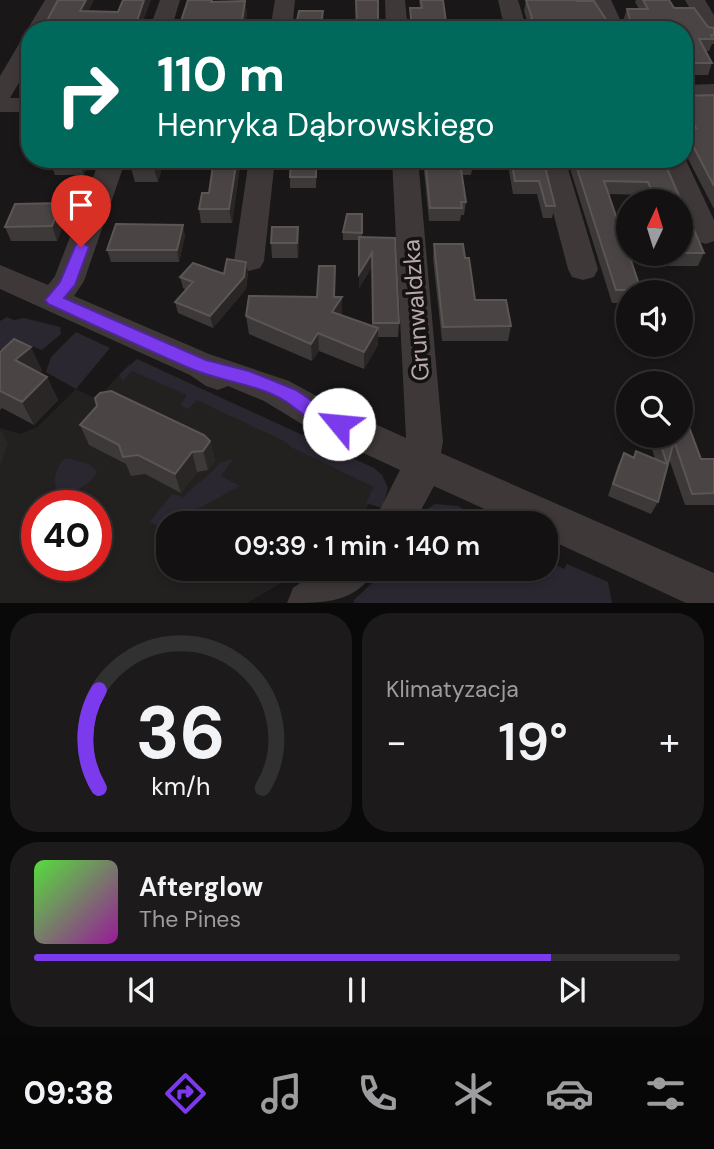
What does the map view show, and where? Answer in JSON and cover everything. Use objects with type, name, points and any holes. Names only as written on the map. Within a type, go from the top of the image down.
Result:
[{"type":"street","points":[[43,21],[55,0]]},
{"type":"street","points":[[163,21],[170,0]]},
{"type":"street","points":[[282,21],[285,0]]},
{"type":"street","points":[[395,0],[396,21]]},
{"type":"street","points":[[508,0],[514,21]]},
{"type":"street","points":[[601,0],[611,21]]},
{"type":"street","points":[[694,0],[714,2]]},
{"type":"street","points":[[694,0],[714,32]]},
{"type":"street","points":[[0,95],[21,59]]},
{"type":"street","points":[[693,92],[714,92]]},
{"type":"street","points":[[0,105],[21,105]]},
{"type":"street","points":[[53,300],[69,281],[110,168]]},
{"type":"street","points":[[249,261],[261,168]]},
{"type":"street","name":"Grunwaldzka","points":[[400,511],[417,482],[422,461],[424,412],[406,168]]},
{"type":"street","points":[[555,168],[583,269]]},
{"type":"street","points":[[677,168],[706,234]]},
{"type":"street","points":[[1,276],[202,366],[263,403],[286,412],[318,415],[714,594]]},
{"type":"street","points":[[308,603],[338,581]]},
{"type":"shaded area","points":[[7,317],[14,320],[24,318],[60,327],[61,334],[42,350],[24,343],[12,355],[0,349],[0,321]]},
{"type":"shaded area","points":[[76,332],[110,348],[76,389],[46,372],[51,357]]},
{"type":"shaded area","points":[[137,359],[374,468],[382,475],[388,488],[382,508],[366,503],[374,487],[291,447],[286,442],[197,400],[188,409],[180,405],[187,395],[132,371],[122,381],[120,374]]},
{"type":"shaded area","points":[[129,364],[380,485],[365,511],[156,511],[156,581],[285,581],[247,603],[0,603],[0,428],[20,434],[37,427],[76,389],[97,399]]},
{"type":"shaded area","points":[[66,458],[89,464],[97,471],[82,487],[75,490],[57,490],[56,476]]},
{"type":"shaded area","points":[[233,459],[221,476],[240,486],[194,511],[159,511],[172,494],[184,497],[219,463]]},
{"type":"shaded area","points":[[435,504],[458,506],[467,511],[425,511]]},
{"type":"shaded area","points":[[156,514],[156,525],[150,522]]},
{"type":"shaded area","points":[[567,564],[608,582],[612,603],[354,603],[374,581],[558,581],[558,566],[564,569]]},
{"type":"building","points":[[58,0],[86,0],[80,11],[118,12],[123,0],[144,0],[137,21],[47,21]]},
{"type":"building","points":[[188,0],[245,1],[242,21],[181,21]]},
{"type":"building","points":[[356,0],[378,0],[378,21],[357,21]]},
{"type":"building","points":[[421,0],[443,0],[446,21],[411,21],[410,8],[422,8]]},
{"type":"building","points":[[526,0],[577,0],[594,1],[607,21],[529,21],[532,18]]},
{"type":"building","points":[[643,0],[669,0],[674,8],[694,8],[708,27],[714,28],[714,35],[711,35],[713,39],[699,39],[712,63],[693,63],[693,21],[607,21],[630,20],[627,9],[648,9]]},
{"type":"building","points":[[299,11],[323,11],[321,21],[297,21]]},
{"type":"building","points":[[714,95],[714,186],[693,146],[693,128],[696,128],[693,123],[693,96]]},
{"type":"building","points":[[213,168],[236,168],[229,209],[199,209],[202,193],[209,193]]},
{"type":"building","points":[[290,168],[316,168],[316,177],[290,177]]},
{"type":"building","points":[[426,168],[461,168],[466,202],[461,202],[462,208],[430,208]]},
{"type":"building","points":[[513,168],[545,168],[555,206],[546,206],[539,181],[515,181]]},
{"type":"building","points":[[577,168],[667,168],[676,189],[651,189],[648,182],[604,181],[616,216],[616,266],[633,266],[638,280],[616,280],[616,290]]},
{"type":"building","points":[[61,203],[52,226],[5,227],[15,204]]},
{"type":"building","points":[[347,214],[362,214],[362,233],[343,232]]},
{"type":"building","points":[[116,224],[183,225],[177,250],[107,250]]},
{"type":"building","points":[[272,227],[298,227],[297,243],[271,243]]},
{"type":"building","points":[[693,228],[704,253],[693,253]]},
{"type":"building","points":[[359,237],[395,238],[399,323],[373,323],[372,253],[359,274]]},
{"type":"building","points":[[434,244],[463,244],[465,258],[469,258],[475,300],[506,300],[511,326],[443,327]]},
{"type":"building","points":[[227,259],[246,262],[244,277],[210,316],[175,302],[193,282],[180,277],[193,263],[224,274]]},
{"type":"building","points":[[319,266],[335,266],[334,297],[342,297],[332,312],[378,328],[364,352],[318,333],[311,344],[246,316],[249,296],[317,297]]},
{"type":"building","points":[[14,339],[31,347],[15,360],[47,377],[22,402],[0,391],[0,352]]},
{"type":"building","points":[[111,391],[204,435],[210,441],[203,451],[192,452],[175,474],[138,455],[123,457],[119,445],[80,425],[97,406],[95,398],[100,393]]},
{"type":"building","points":[[693,438],[701,459],[714,459],[714,493],[692,494],[676,448],[693,448]]},
{"type":"building","points":[[662,448],[672,448],[658,502],[613,484],[624,453],[634,458],[636,451],[667,464]]},
{"type":"route","points":[[81,247],[67,285],[53,300],[202,366],[249,378],[289,395],[318,415],[339,424]]}]
